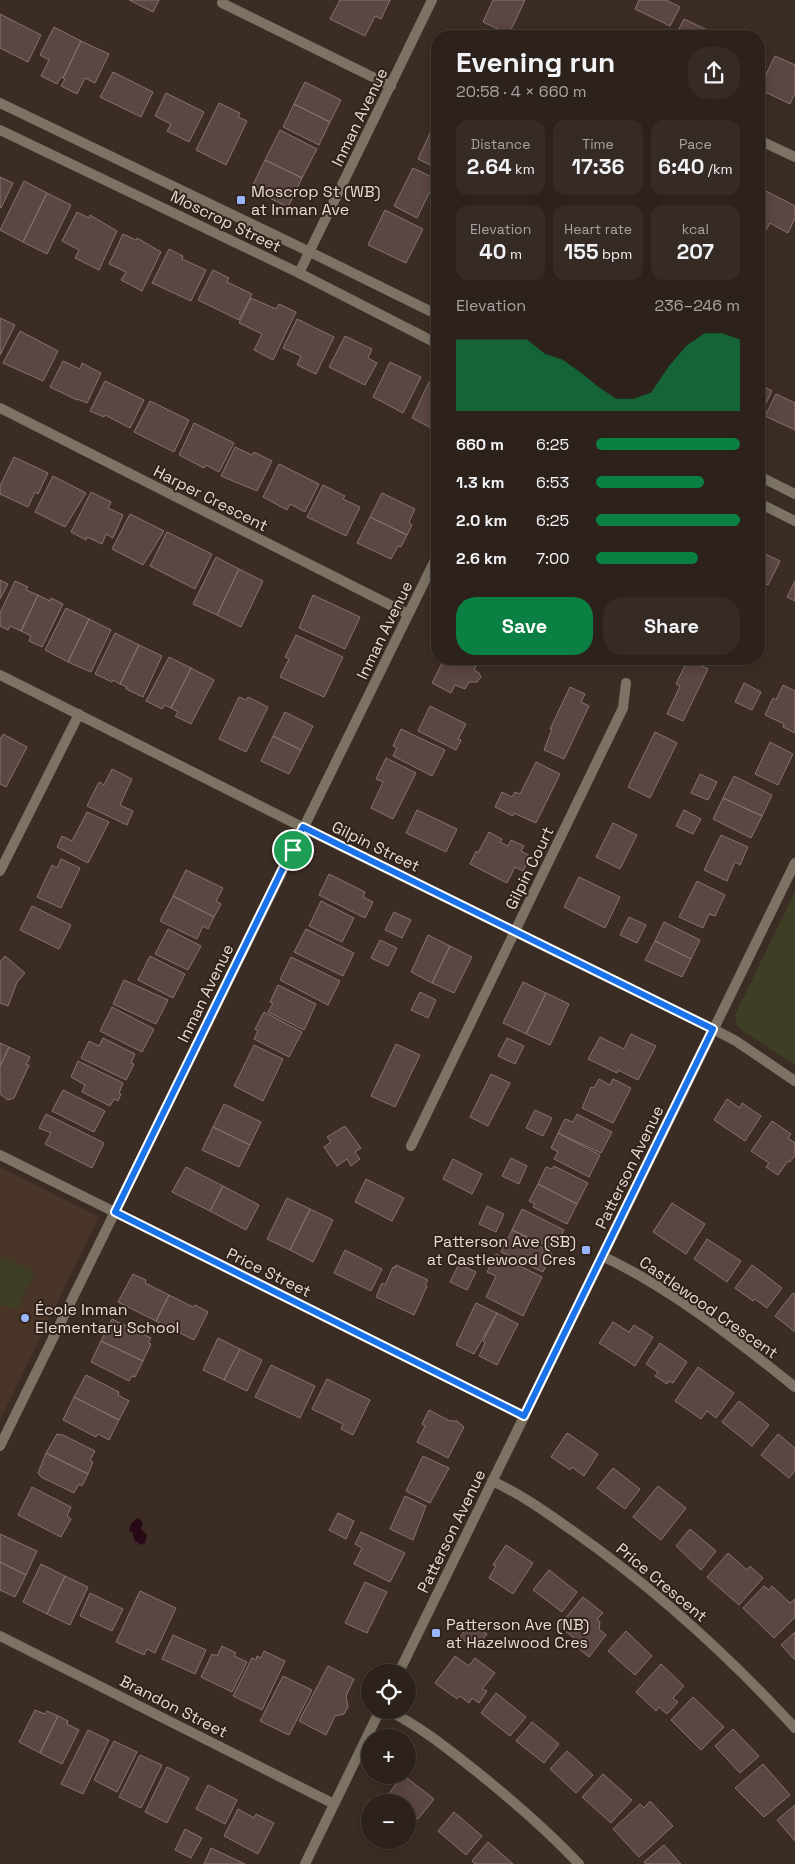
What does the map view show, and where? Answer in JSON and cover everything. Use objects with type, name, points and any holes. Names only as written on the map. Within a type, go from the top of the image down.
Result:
[{"type":"street","name":"Inman Avenue","points":[[299,273],[432,0]]},
{"type":"street","points":[[222,3],[391,86]]},
{"type":"street","name":"Moscrop Street","points":[[0,103],[310,252],[431,312]]},
{"type":"street","name":"Moscrop Street","points":[[0,130],[299,273],[431,340]]},
{"type":"street","points":[[765,143],[795,158]]},
{"type":"street","name":"Harper Crescent","points":[[0,408],[408,614]]},
{"type":"street","points":[[765,479],[795,494]]},
{"type":"street","points":[[765,506],[795,521]]},
{"type":"street","name":"Inman Avenue","points":[[0,1446],[431,568]]},
{"type":"street","name":"Gilpin Street","points":[[0,674],[303,827],[713,1029],[736,1041],[795,1081]]},
{"type":"street","name":"Gilpin Court","points":[[411,1146],[623,708],[626,683]]},
{"type":"street","points":[[0,871],[80,714]]},
{"type":"street","name":"Patterson Avenue","points":[[403,1664],[795,863]]},
{"type":"street","name":"Price Street","points":[[0,1155],[524,1416]]},
{"type":"street","name":"Castlewood Crescent","points":[[602,1256],[626,1267],[700,1315],[795,1387]]},
{"type":"street","name":"Price Crescent","points":[[492,1481],[518,1493],[636,1578],[721,1651],[795,1728]]},
{"type":"street","name":"Brandon Street","points":[[0,1636],[334,1804]]},
{"type":"street","points":[[305,1864],[376,1719]]},
{"type":"street","points":[[406,1719],[443,1745],[515,1802],[579,1864]]},
{"type":"shaded area","name":"École Inman Elementary School","points":[[0,1167],[99,1217],[0,1420]]},
{"type":"shaded area","points":[[138,1518],[143,1523],[141,1529],[147,1535],[145,1543],[141,1545],[134,1540],[133,1533],[129,1531],[134,1520]]},
{"type":"green space","points":[[795,891],[795,1065],[740,1029],[736,1023],[735,1015]]},
{"type":"green space","points":[[0,1256],[35,1272],[17,1310],[0,1305]]},
{"type":"building","points":[[129,0],[159,0],[153,12]]},
{"type":"building","points":[[340,0],[390,0],[381,19],[375,16],[365,36],[330,19]]},
{"type":"building","points":[[493,0],[525,0],[511,30],[500,30],[483,22]]},
{"type":"building","points":[[639,0],[666,0],[680,7],[670,26],[635,9]]},
{"type":"building","points":[[0,14],[41,35],[28,62],[0,48]]},
{"type":"building","points":[[684,19],[707,30],[678,30]]},
{"type":"building","points":[[54,27],[81,41],[63,78],[61,77],[57,84],[41,76],[49,60],[40,55]]},
{"type":"building","points":[[81,41],[109,54],[95,83],[85,78],[77,94],[61,86]]},
{"type":"building","points":[[775,56],[795,65],[795,93],[790,104],[765,92],[765,77]]},
{"type":"building","points":[[113,72],[153,92],[141,117],[100,97]]},
{"type":"building","points":[[305,82],[341,100],[330,122],[294,104]]},
{"type":"building","points":[[166,93],[204,112],[189,142],[167,131],[171,124],[155,116]]},
{"type":"building","points":[[219,103],[240,113],[238,117],[247,121],[226,165],[196,150]]},
{"type":"building","points":[[294,104],[330,122],[319,145],[283,127]]},
{"type":"building","points":[[280,130],[317,149],[302,178],[265,160]]},
{"type":"building","points":[[431,131],[431,166],[418,159]]},
{"type":"building","points":[[265,160],[302,178],[288,207],[251,189]]},
{"type":"building","points":[[413,168],[431,177],[431,189],[417,218],[394,206]]},
{"type":"building","points":[[0,177],[13,183],[1,208],[0,207]]},
{"type":"building","points":[[24,181],[47,193],[23,242],[0,230]]},
{"type":"building","points":[[765,191],[795,206],[795,218],[788,233],[770,223],[766,230]]},
{"type":"building","points":[[47,193],[71,205],[47,254],[23,242]]},
{"type":"building","points":[[385,210],[423,229],[406,263],[368,245]]},
{"type":"building","points":[[77,212],[89,218],[90,215],[117,231],[99,270],[75,258],[79,250],[62,241]]},
{"type":"building","points":[[123,234],[136,240],[137,238],[161,252],[142,291],[121,280],[126,272],[109,264]]},
{"type":"building","points":[[169,249],[183,256],[182,259],[206,270],[191,301],[152,283]]},
{"type":"building","points":[[213,270],[229,278],[227,282],[252,294],[239,320],[198,300]]},
{"type":"building","points":[[251,298],[276,309],[279,304],[296,312],[273,360],[254,350],[262,334],[239,323]]},
{"type":"building","points":[[0,318],[15,325],[0,355]]},
{"type":"building","points":[[297,319],[334,337],[316,374],[297,365],[301,356],[283,348]]},
{"type":"building","points":[[20,331],[58,351],[43,381],[3,363]]},
{"type":"building","points":[[345,336],[372,349],[368,358],[377,363],[365,385],[329,367]]},
{"type":"building","points":[[63,361],[80,369],[82,363],[101,373],[87,403],[50,387]]},
{"type":"building","points":[[390,362],[421,377],[403,413],[373,397]]},
{"type":"building","points":[[105,381],[144,400],[130,428],[105,415],[104,417],[90,411]]},
{"type":"building","points":[[429,382],[431,383],[431,428],[412,418]]},
{"type":"building","points":[[765,387],[772,391],[765,405]]},
{"type":"building","points":[[776,394],[795,403],[795,430],[765,416]]},
{"type":"building","points":[[150,401],[189,420],[174,452],[134,432]]},
{"type":"building","points":[[194,423],[234,443],[219,472],[206,465],[204,468],[179,455]]},
{"type":"building","points":[[235,447],[252,455],[254,452],[272,461],[257,491],[221,476]]},
{"type":"building","points":[[14,457],[48,473],[38,494],[35,492],[28,507],[0,494],[0,486]]},
{"type":"building","points":[[279,464],[319,484],[305,512],[290,504],[287,510],[263,497]]},
{"type":"building","points":[[53,476],[86,493],[65,527],[35,512]]},
{"type":"building","points":[[323,485],[345,496],[343,499],[360,507],[346,536],[307,517]]},
{"type":"building","points":[[91,492],[111,502],[108,508],[123,515],[113,538],[106,534],[102,544],[87,537],[86,540],[71,532]]},
{"type":"building","points":[[382,493],[415,509],[409,522],[412,525],[407,535],[370,517]]},
{"type":"building","points":[[130,514],[164,531],[143,565],[112,549]]},
{"type":"building","points":[[370,517],[407,535],[401,547],[398,546],[391,559],[357,543]]},
{"type":"building","points":[[167,532],[212,554],[195,589],[150,566]]},
{"type":"building","points":[[765,554],[780,561],[768,585],[765,583]]},
{"type":"building","points":[[216,557],[239,569],[217,615],[193,604]]},
{"type":"building","points":[[239,569],[263,581],[241,627],[217,615]]},
{"type":"building","points":[[0,580],[8,584],[0,599]]},
{"type":"building","points":[[15,581],[28,587],[26,590],[38,595],[21,631],[10,626],[8,630],[0,626],[0,613]]},
{"type":"building","points":[[795,581],[795,601],[787,597]]},
{"type":"building","points":[[38,595],[50,601],[51,598],[63,604],[42,647],[29,641],[31,636],[21,631]]},
{"type":"building","points":[[313,595],[360,617],[345,649],[299,628]]},
{"type":"building","points":[[66,608],[89,619],[68,662],[45,650]]},
{"type":"building","points":[[89,619],[111,630],[91,672],[68,662]]},
{"type":"building","points":[[115,633],[139,645],[120,684],[95,674]]},
{"type":"building","points":[[296,635],[343,657],[324,697],[280,677],[289,659],[285,657]]},
{"type":"building","points":[[139,645],[162,656],[143,697],[120,684]]},
{"type":"building","points":[[169,657],[191,668],[171,708],[165,705],[162,709],[146,701]]},
{"type":"building","points":[[441,665],[477,665],[474,670],[481,677],[477,682],[469,682],[465,689],[455,685],[451,693],[432,683]]},
{"type":"building","points":[[685,665],[700,665],[708,669],[683,721],[667,714],[680,686],[676,684]]},
{"type":"building","points":[[191,668],[214,680],[191,724],[175,716],[178,712],[171,708]]},
{"type":"building","points":[[744,683],[761,692],[752,710],[735,702]]},
{"type":"building","points":[[783,685],[795,691],[795,733],[783,727],[784,724],[765,715],[773,698],[776,700]]},
{"type":"building","points":[[570,687],[585,694],[581,702],[589,706],[564,759],[544,750],[552,729],[550,729]]},
{"type":"building","points":[[239,697],[246,700],[248,697],[268,707],[246,752],[219,739]]},
{"type":"building","points":[[430,706],[466,724],[458,739],[461,740],[456,750],[418,731]]},
{"type":"building","points":[[285,712],[313,726],[301,750],[273,736]]},
{"type":"building","points":[[401,729],[445,750],[432,776],[393,756],[397,748],[393,746]]},
{"type":"building","points":[[655,732],[677,743],[650,798],[628,787]]},
{"type":"building","points":[[3,734],[27,747],[6,787],[0,784],[0,740]]},
{"type":"building","points":[[273,736],[301,750],[289,774],[261,761]]},
{"type":"building","points":[[770,742],[793,754],[778,785],[755,774]]},
{"type":"building","points":[[386,758],[416,773],[393,819],[371,808],[383,782],[376,779]]},
{"type":"building","points":[[536,762],[560,774],[536,823],[514,813],[513,816],[495,807],[502,792],[512,797],[515,792],[520,794]]},
{"type":"building","points":[[112,769],[132,779],[120,805],[133,811],[127,825],[87,806],[99,782],[104,785]]},
{"type":"building","points":[[700,774],[717,782],[708,800],[691,793]]},
{"type":"building","points":[[734,776],[772,795],[762,816],[723,798]]},
{"type":"building","points":[[723,798],[762,816],[751,838],[713,819]]},
{"type":"building","points":[[417,810],[457,829],[446,852],[406,833]]},
{"type":"building","points":[[684,810],[701,819],[693,834],[676,826]]},
{"type":"building","points":[[87,812],[109,822],[88,863],[57,847],[62,836],[72,841]]},
{"type":"building","points":[[613,823],[637,835],[620,869],[596,857]]},
{"type":"building","points":[[489,832],[502,839],[500,842],[508,846],[511,840],[524,846],[521,851],[530,856],[523,871],[515,867],[507,883],[470,864]]},
{"type":"building","points":[[721,835],[748,847],[740,865],[735,862],[727,881],[704,870]]},
{"type":"building","points":[[61,859],[80,868],[61,908],[37,897],[52,865],[57,868]]},
{"type":"building","points":[[186,870],[223,888],[216,901],[221,904],[214,917],[173,896]]},
{"type":"building","points":[[329,874],[365,892],[363,897],[373,902],[365,918],[319,895]]},
{"type":"building","points":[[579,877],[620,897],[605,928],[564,907]]},
{"type":"building","points":[[697,881],[725,895],[715,916],[709,914],[703,928],[679,917]]},
{"type":"building","points":[[173,896],[214,917],[208,929],[203,926],[197,939],[160,921]]},
{"type":"building","points":[[321,901],[354,918],[342,942],[309,926]]},
{"type":"building","points":[[32,906],[71,925],[59,949],[20,930]]},
{"type":"building","points":[[394,912],[411,920],[402,938],[385,930]]},
{"type":"building","points":[[629,917],[646,925],[637,943],[620,935]]},
{"type":"building","points":[[664,922],[700,940],[691,959],[655,941]]},
{"type":"building","points":[[168,929],[201,946],[188,970],[155,954]]},
{"type":"building","points":[[306,929],[354,953],[343,976],[294,952]]},
{"type":"building","points":[[428,935],[450,946],[432,983],[411,972]]},
{"type":"building","points":[[380,940],[397,948],[388,966],[371,958]]},
{"type":"building","points":[[655,941],[691,959],[682,977],[645,960]]},
{"type":"building","points":[[450,946],[472,957],[454,993],[432,983]]},
{"type":"building","points":[[5,956],[25,973],[17,982],[8,1006],[0,1003],[0,962]]},
{"type":"building","points":[[150,956],[185,974],[173,998],[138,980]]},
{"type":"building","points":[[291,957],[340,981],[328,1005],[280,980]]},
{"type":"building","points":[[124,980],[168,1000],[156,1024],[113,1004]]},
{"type":"building","points":[[523,982],[546,993],[526,1034],[503,1023]]},
{"type":"building","points":[[278,985],[316,1004],[304,1030],[268,1012],[273,1003],[270,1002]]},
{"type":"building","points":[[420,992],[436,1000],[428,1018],[411,1010]]},
{"type":"building","points":[[546,993],[569,1004],[550,1045],[526,1034]]},
{"type":"building","points":[[112,1007],[154,1029],[142,1052],[100,1031]]},
{"type":"building","points":[[264,1012],[302,1032],[289,1057],[254,1039],[258,1031],[255,1029]]},
{"type":"building","points":[[631,1034],[656,1046],[638,1080],[618,1070],[617,1073],[588,1059],[600,1037],[624,1049]]},
{"type":"building","points":[[103,1038],[135,1054],[131,1063],[134,1064],[126,1080],[81,1058],[89,1041],[99,1046]]},
{"type":"building","points":[[507,1038],[524,1046],[515,1064],[498,1056]]},
{"type":"building","points":[[0,1043],[9,1047],[0,1066]]},
{"type":"building","points":[[396,1044],[420,1055],[395,1107],[371,1096]]},
{"type":"building","points":[[254,1045],[283,1059],[263,1101],[234,1086]]},
{"type":"building","points":[[9,1047],[30,1057],[26,1065],[29,1065],[14,1098],[8,1100],[0,1094],[0,1066]]},
{"type":"building","points":[[78,1061],[123,1083],[118,1101],[114,1099],[110,1106],[82,1092],[85,1085],[71,1077]]},
{"type":"building","points":[[491,1074],[510,1083],[488,1126],[470,1117]]},
{"type":"building","points":[[599,1079],[610,1085],[613,1079],[631,1088],[613,1123],[582,1108],[591,1087],[594,1088]]},
{"type":"building","points":[[63,1090],[105,1111],[94,1132],[52,1111]]},
{"type":"building","points":[[727,1099],[740,1108],[742,1103],[761,1116],[745,1141],[714,1120]]},
{"type":"building","points":[[224,1104],[261,1122],[250,1145],[213,1127]]},
{"type":"building","points":[[535,1110],[552,1118],[543,1136],[526,1128]]},
{"type":"building","points":[[46,1114],[104,1143],[92,1168],[45,1144],[51,1133],[39,1128]]},
{"type":"building","points":[[577,1114],[612,1132],[601,1153],[558,1133],[565,1119],[573,1122]]},
{"type":"building","points":[[772,1121],[791,1134],[788,1138],[795,1143],[795,1155],[778,1175],[766,1167],[769,1163],[751,1151]]},
{"type":"building","points":[[345,1126],[361,1148],[355,1152],[360,1159],[351,1166],[347,1159],[337,1166],[324,1147],[331,1142],[327,1137]]},
{"type":"building","points":[[213,1127],[250,1145],[239,1167],[202,1150]]},
{"type":"building","points":[[558,1133],[600,1155],[589,1177],[554,1159],[558,1152],[551,1148]]},
{"type":"building","points":[[511,1158],[527,1166],[519,1184],[502,1176]]},
{"type":"building","points":[[453,1159],[482,1174],[472,1194],[443,1179]]},
{"type":"building","points":[[554,1166],[588,1183],[577,1204],[538,1184],[546,1167],[552,1169]]},
{"type":"building","points":[[186,1167],[223,1186],[210,1211],[172,1192]]},
{"type":"building","points":[[366,1179],[404,1198],[392,1221],[355,1202]]},
{"type":"building","points":[[538,1184],[577,1204],[567,1224],[533,1207],[535,1204],[529,1201]]},
{"type":"building","points":[[223,1186],[259,1205],[246,1230],[210,1211]]},
{"type":"building","points":[[287,1198],[310,1209],[290,1250],[267,1239]]},
{"type":"building","points":[[672,1203],[705,1224],[686,1254],[653,1232]]},
{"type":"building","points":[[487,1206],[504,1214],[496,1232],[479,1224]]},
{"type":"building","points":[[310,1209],[333,1220],[313,1262],[290,1250]]},
{"type":"building","points":[[522,1209],[564,1230],[554,1249],[512,1230]]},
{"type":"building","points":[[512,1230],[540,1244],[539,1246],[552,1253],[543,1272],[501,1252]]},
{"type":"building","points":[[707,1239],[741,1261],[727,1282],[694,1259]]},
{"type":"building","points":[[345,1250],[382,1269],[371,1291],[334,1273]]},
{"type":"building","points":[[496,1254],[542,1277],[523,1316],[486,1297],[496,1276],[487,1272]]},
{"type":"building","points":[[459,1264],[476,1272],[467,1290],[450,1282]]},
{"type":"building","points":[[396,1265],[428,1280],[414,1315],[376,1297],[382,1283],[385,1285],[393,1267],[395,1268]]},
{"type":"building","points":[[752,1265],[782,1288],[767,1308],[735,1288]]},
{"type":"building","points":[[133,1274],[146,1280],[145,1283],[169,1295],[156,1321],[118,1302]]},
{"type":"building","points":[[793,1293],[795,1294],[795,1332],[775,1316]]},
{"type":"building","points":[[169,1295],[208,1312],[194,1340],[156,1321]]},
{"type":"building","points":[[476,1303],[497,1313],[474,1354],[456,1345]]},
{"type":"building","points":[[497,1313],[518,1324],[497,1365],[479,1356],[485,1343],[483,1341]]},
{"type":"building","points":[[112,1319],[151,1338],[148,1343],[151,1344],[143,1361],[101,1341]]},
{"type":"building","points":[[613,1322],[629,1332],[634,1325],[653,1337],[635,1366],[599,1343]]},
{"type":"building","points":[[218,1338],[240,1349],[224,1380],[203,1370]]},
{"type":"building","points":[[101,1341],[143,1361],[135,1377],[132,1376],[129,1381],[91,1362]]},
{"type":"building","points":[[660,1343],[687,1362],[673,1383],[669,1381],[667,1384],[655,1376],[658,1372],[646,1364]]},
{"type":"building","points":[[240,1349],[262,1360],[247,1391],[224,1380]]},
{"type":"building","points":[[271,1365],[315,1386],[300,1418],[255,1397]]},
{"type":"building","points":[[698,1367],[734,1393],[716,1418],[707,1411],[701,1419],[675,1401]]},
{"type":"building","points":[[86,1375],[119,1392],[118,1395],[129,1401],[119,1420],[74,1397]]},
{"type":"building","points":[[327,1379],[370,1400],[353,1435],[341,1429],[343,1424],[312,1409]]},
{"type":"building","points":[[74,1397],[119,1420],[109,1440],[98,1434],[96,1437],[63,1420]]},
{"type":"building","points":[[739,1401],[769,1425],[752,1446],[722,1422]]},
{"type":"building","points":[[429,1410],[450,1421],[457,1421],[464,1427],[448,1458],[417,1442],[425,1426],[422,1424]]},
{"type":"building","points":[[567,1433],[598,1454],[584,1476],[572,1467],[570,1470],[551,1457]]},
{"type":"building","points":[[57,1434],[63,1435],[95,1451],[90,1460],[93,1462],[88,1474],[46,1453]]},
{"type":"building","points":[[778,1434],[795,1448],[795,1471],[789,1478],[761,1455]]},
{"type":"building","points":[[46,1453],[88,1474],[82,1486],[79,1484],[74,1493],[41,1477],[38,1473]]},
{"type":"building","points":[[423,1456],[449,1468],[430,1503],[406,1491]]},
{"type":"building","points":[[613,1468],[640,1489],[625,1509],[597,1488]]},
{"type":"building","points":[[658,1486],[686,1508],[661,1540],[633,1517]]},
{"type":"building","points":[[32,1487],[71,1507],[67,1516],[71,1519],[61,1537],[18,1515]]},
{"type":"building","points":[[405,1496],[426,1506],[413,1540],[390,1529]]},
{"type":"building","points":[[338,1513],[354,1521],[346,1539],[329,1530]]},
{"type":"building","points":[[690,1529],[716,1551],[701,1570],[676,1546]]},
{"type":"building","points":[[361,1532],[405,1553],[390,1582],[354,1564],[362,1548],[355,1544]]},
{"type":"building","points":[[0,1534],[37,1551],[26,1575],[0,1562]]},
{"type":"building","points":[[506,1545],[533,1563],[513,1594],[489,1578],[496,1566],[493,1565]]},
{"type":"building","points":[[728,1553],[747,1570],[750,1566],[763,1578],[739,1605],[707,1577]]},
{"type":"building","points":[[0,1562],[26,1575],[15,1597],[0,1590]]},
{"type":"building","points":[[41,1564],[65,1576],[47,1614],[23,1602]]},
{"type":"building","points":[[549,1570],[577,1592],[562,1612],[533,1590]]},
{"type":"building","points":[[65,1576],[88,1587],[70,1625],[47,1614]]},
{"type":"building","points":[[365,1582],[387,1592],[367,1633],[345,1623]]},
{"type":"building","points":[[764,1586],[769,1590],[772,1586],[790,1603],[795,1599],[795,1617],[774,1638],[743,1608]]},
{"type":"building","points":[[140,1591],[176,1608],[155,1653],[147,1649],[144,1655],[116,1642]]},
{"type":"building","points":[[90,1593],[123,1609],[112,1631],[80,1616]]},
{"type":"building","points":[[583,1597],[603,1613],[597,1619],[600,1622],[599,1629],[606,1635],[589,1657],[577,1647],[580,1643],[559,1626]]},
{"type":"building","points":[[471,1622],[487,1634],[475,1649],[460,1637]]},
{"type":"building","points":[[626,1631],[652,1656],[635,1675],[608,1651]]},
{"type":"building","points":[[795,1632],[795,1660],[781,1645]]},
{"type":"building","points":[[173,1635],[206,1650],[195,1674],[162,1659]]},
{"type":"building","points":[[222,1646],[236,1653],[234,1656],[247,1662],[232,1692],[201,1677],[212,1654],[217,1656]]},
{"type":"building","points":[[264,1651],[285,1661],[262,1710],[233,1696],[252,1658],[256,1660],[257,1656],[261,1658]]},
{"type":"building","points":[[455,1656],[469,1666],[475,1658],[495,1673],[482,1689],[487,1691],[479,1703],[472,1698],[469,1703],[460,1696],[457,1699],[435,1683]]},
{"type":"building","points":[[661,1664],[684,1686],[673,1698],[678,1702],[667,1714],[659,1707],[656,1711],[636,1692]]},
{"type":"building","points":[[328,1666],[354,1679],[346,1696],[348,1707],[344,1714],[335,1716],[326,1735],[299,1721]]},
{"type":"building","points":[[283,1676],[312,1690],[289,1735],[260,1721]]},
{"type":"building","points":[[496,1693],[526,1717],[510,1736],[481,1713]]},
{"type":"building","points":[[693,1697],[724,1727],[701,1750],[671,1720]]},
{"type":"building","points":[[35,1710],[45,1714],[47,1711],[58,1716],[40,1753],[19,1742]]},
{"type":"building","points":[[58,1716],[68,1721],[67,1724],[79,1730],[62,1764],[40,1753]]},
{"type":"building","points":[[532,1722],[559,1744],[544,1763],[516,1741]]},
{"type":"building","points":[[733,1729],[759,1756],[740,1773],[715,1746]]},
{"type":"building","points":[[88,1730],[109,1740],[83,1794],[61,1784]]},
{"type":"building","points":[[114,1741],[137,1752],[117,1792],[94,1780]]},
{"type":"building","points":[[567,1751],[593,1775],[576,1793],[550,1769]]},
{"type":"building","points":[[140,1755],[162,1765],[141,1808],[119,1797]]},
{"type":"building","points":[[763,1764],[790,1795],[764,1817],[735,1788]]},
{"type":"building","points":[[167,1767],[189,1778],[167,1823],[145,1812]]},
{"type":"building","points":[[603,1774],[632,1800],[611,1823],[582,1797]]},
{"type":"building","points":[[396,1784],[415,1784],[434,1799],[418,1819],[416,1817],[416,1794],[389,1794]]},
{"type":"building","points":[[208,1785],[237,1800],[225,1824],[196,1809]]},
{"type":"building","points":[[650,1801],[673,1826],[639,1857],[613,1829],[640,1804],[644,1808]]},
{"type":"building","points":[[795,1805],[795,1841],[777,1820]]},
{"type":"building","points":[[238,1809],[254,1818],[256,1814],[274,1823],[258,1854],[224,1836]]},
{"type":"building","points":[[454,1812],[482,1836],[466,1855],[438,1831]]},
{"type":"building","points":[[185,1829],[202,1838],[191,1858],[175,1850]]},
{"type":"building","points":[[488,1842],[513,1864],[475,1864],[472,1861]]},
{"type":"building","points":[[664,1845],[681,1864],[646,1864],[644,1862]]},
{"type":"building","points":[[211,1848],[245,1864],[204,1864]]},
{"type":"place","name":"Moscrop St (WB) at Inman Ave","points":[[241,200]]},
{"type":"place","name":"Patterson Ave (SB) at Castlewood Cres","points":[[586,1250]]},
{"type":"place","name":"École Inman Elementary School","points":[[25,1318]]},
{"type":"place","name":"Patterson Ave (NB) at Hazelwood Cres","points":[[436,1633]]},
{"type":"route","points":[[303,827],[713,1029],[524,1416],[115,1212],[293,850],[303,827]]}]
